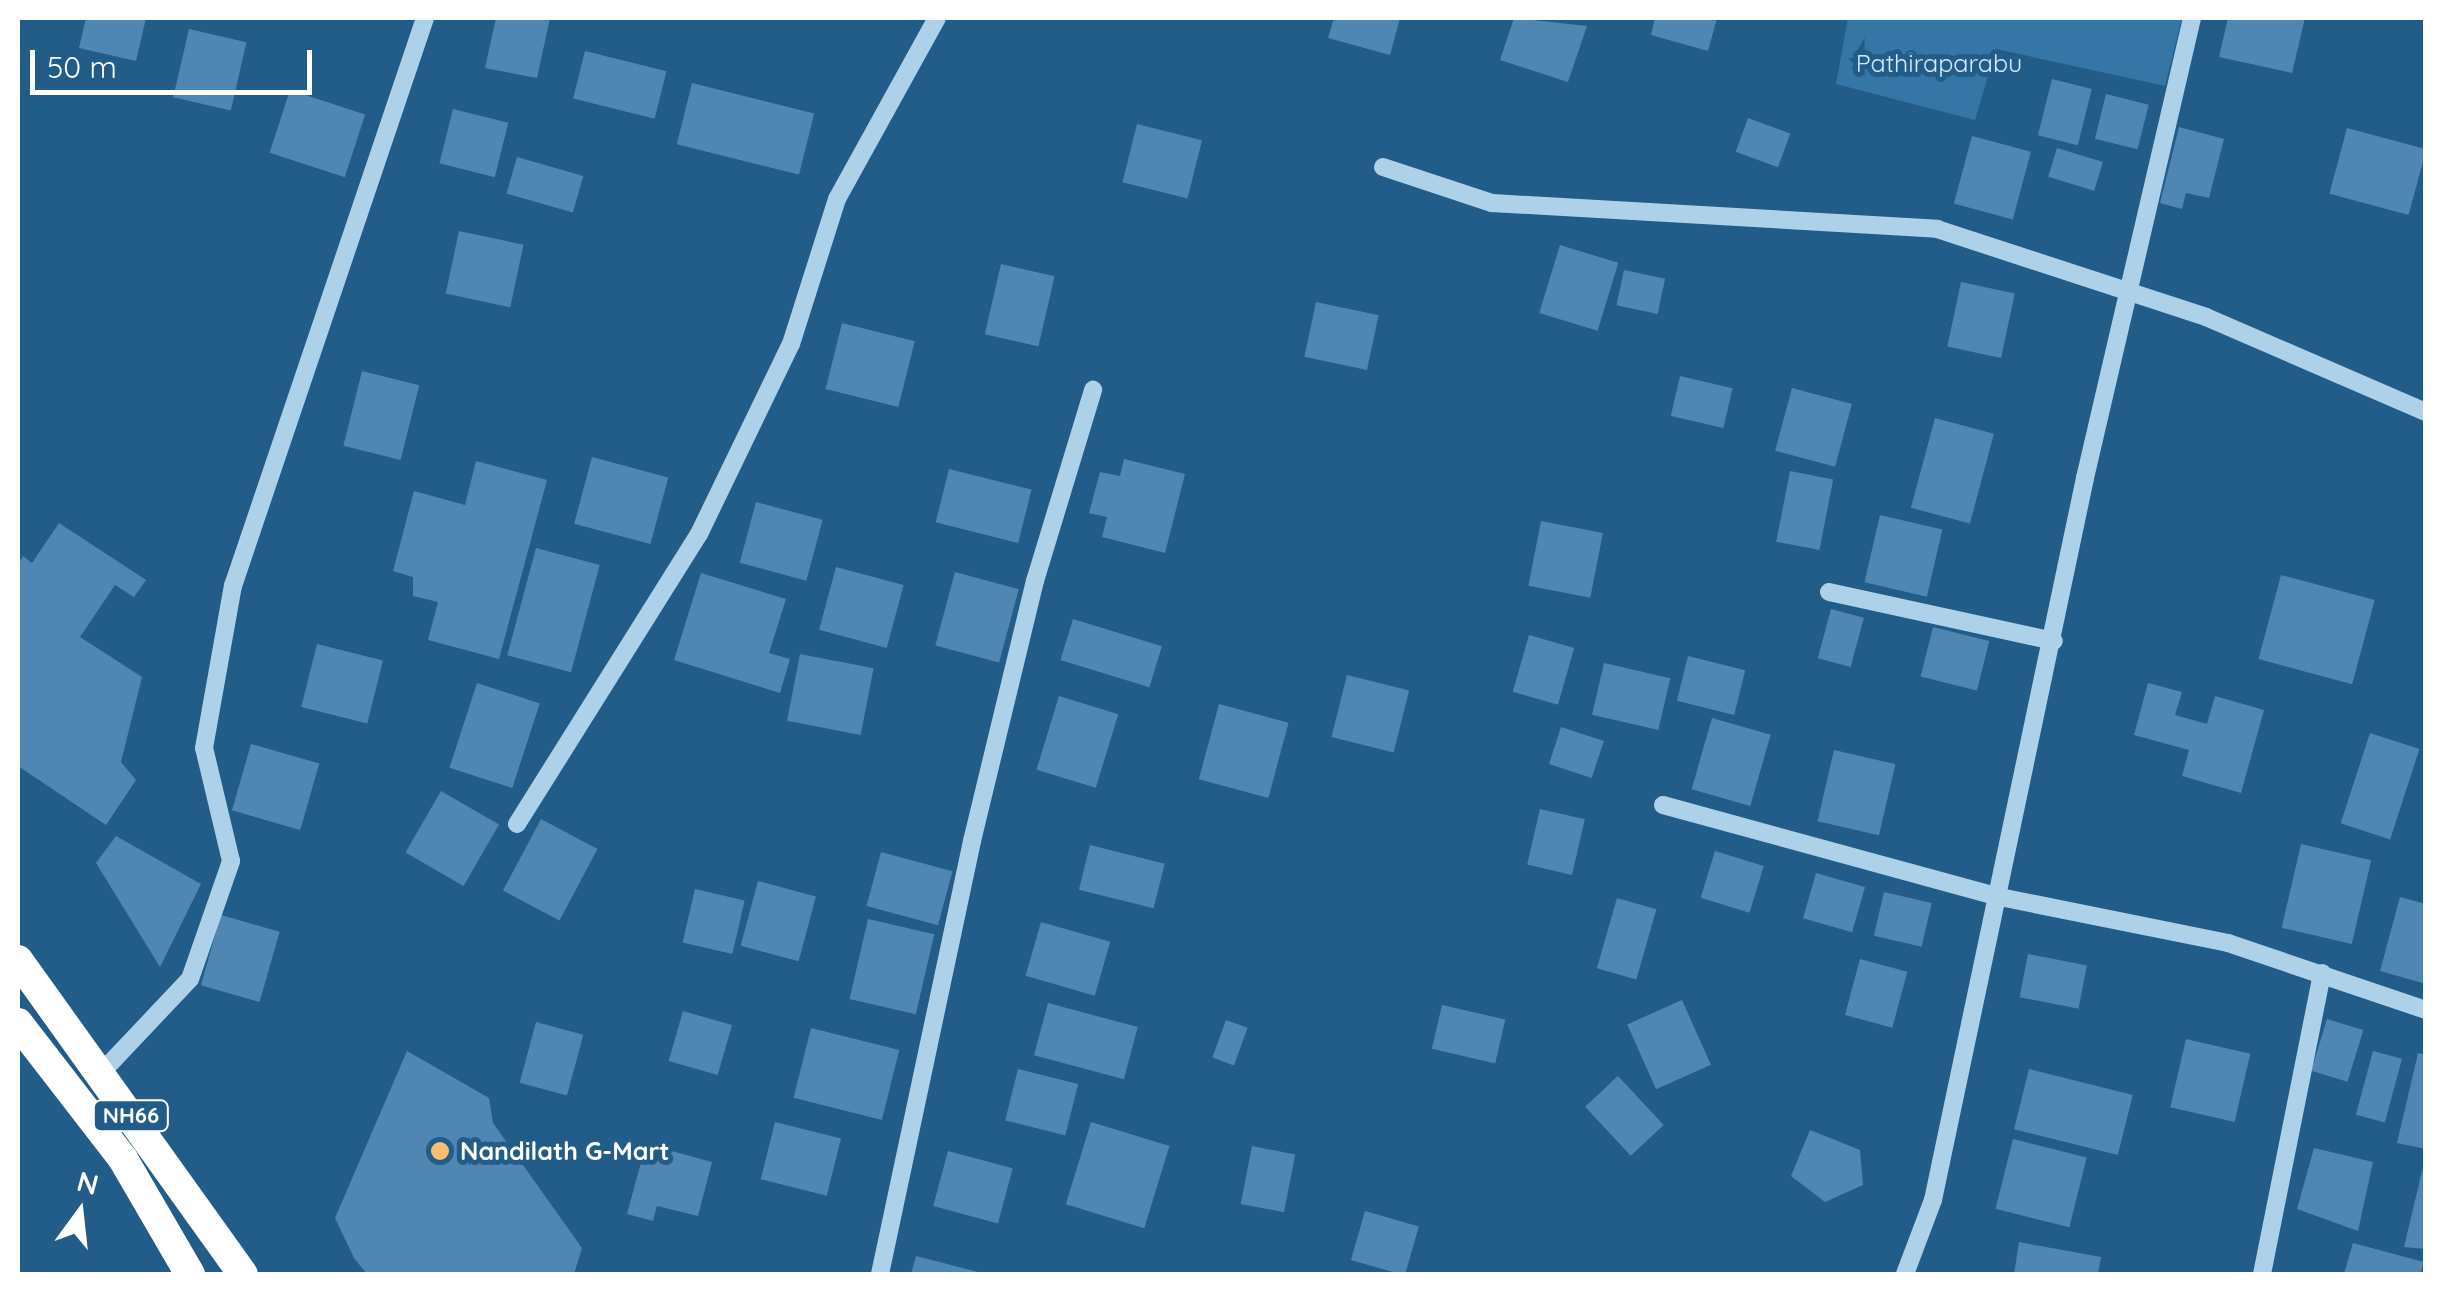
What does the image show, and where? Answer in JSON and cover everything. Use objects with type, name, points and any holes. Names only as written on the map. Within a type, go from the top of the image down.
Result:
[{"type":"highway","name":"NH66","points":[[18,960],[243,1274]]},
{"type":"highway","points":[[18,1023],[122,1160],[190,1274]]},
{"type":"street","points":[[101,1074],[190,978],[231,861],[204,748],[234,586],[426,18]]},
{"type":"street","points":[[517,824],[699,534],[791,344],[837,198],[937,18]]},
{"type":"street","points":[[1905,1274],[1933,1200],[2126,290],[2192,18]]},
{"type":"street","points":[[1383,168],[1492,203],[1937,229],[2126,290],[2426,412]]},
{"type":"street","points":[[880,1274],[972,841],[1040,563],[1092,390]]},
{"type":"street","points":[[1829,592],[2054,641]]},
{"type":"street","points":[[1662,804],[1996,896],[2228,943],[2426,1010]]},
{"type":"street","points":[[2262,1274],[2322,974]]},
{"type":"green space","name":"Pathiraparabu","points":[[1848,18],[2182,18],[2165,86],[1996,49],[1975,120],[1836,84]]},
{"type":"building","points":[[86,18],[146,18],[136,61],[79,48]]},
{"type":"building","points":[[496,18],[550,18],[537,78],[485,68]]},
{"type":"building","points":[[1334,18],[1400,18],[1390,55],[1328,38]]},
{"type":"building","points":[[1514,18],[1587,26],[1568,82],[1500,60]]},
{"type":"building","points":[[1655,18],[1717,18],[1708,51],[1651,35]]},
{"type":"building","points":[[2228,18],[2305,18],[2292,73],[2219,57]]},
{"type":"building","points":[[189,29],[246,42],[231,110],[173,97]]},
{"type":"building","points":[[585,51],[667,71],[655,119],[573,99]]},
{"type":"building","points":[[2052,79],[2092,89],[2078,145],[2038,135]]},
{"type":"building","points":[[692,83],[814,113],[799,175],[677,144]]},
{"type":"building","points":[[290,90],[365,114],[345,177],[270,153]]},
{"type":"building","points":[[2106,94],[2149,105],[2138,149],[2095,139]]},
{"type":"building","points":[[453,109],[508,123],[495,177],[439,163]]},
{"type":"building","points":[[1748,118],[1790,133],[1778,167],[1736,152]]},
{"type":"building","points":[[1137,124],[1202,140],[1187,198],[1122,182]]},
{"type":"building","points":[[2179,127],[2224,139],[2209,198],[2186,193],[2182,209],[2160,203]]},
{"type":"building","points":[[2347,128],[2426,149],[2409,215],[2329,194]]},
{"type":"building","points":[[1972,136],[2031,152],[2013,219],[1954,204]]},
{"type":"building","points":[[2057,148],[2103,162],[2094,191],[2048,177]]},
{"type":"building","points":[[517,157],[583,176],[573,213],[507,194]]},
{"type":"building","points":[[459,231],[524,245],[510,307],[446,294]]},
{"type":"building","points":[[1560,245],[1618,263],[1598,331],[1539,313]]},
{"type":"building","points":[[1001,264],[1055,276],[1038,347],[985,334]]},
{"type":"building","points":[[1624,270],[1665,279],[1658,314],[1617,305]]},
{"type":"building","points":[[1961,282],[2015,293],[2001,358],[1947,347]]},
{"type":"building","points":[[1316,302],[1379,315],[1367,370],[1304,357]]},
{"type":"building","points":[[842,323],[915,341],[898,407],[826,389]]},
{"type":"building","points":[[362,371],[419,385],[401,460],[343,446]]},
{"type":"building","points":[[1680,376],[1733,388],[1723,428],[1671,416]]},
{"type":"building","points":[[1792,388],[1852,404],[1835,467],[1775,451]]},
{"type":"building","points":[[1935,418],[1994,434],[1970,524],[1911,508]]},
{"type":"building","points":[[592,457],[668,477],[650,544],[574,524]]},
{"type":"building","points":[[1124,459],[1185,474],[1165,553],[1102,537],[1107,517],[1089,513],[1100,472],[1120,476]]},
{"type":"building","points":[[476,461],[547,480],[499,659],[428,640],[438,602],[413,596],[413,577],[393,571],[414,491],[465,505]]},
{"type":"building","points":[[949,469],[1031,490],[1018,543],[936,522]]},
{"type":"building","points":[[1790,471],[1833,479],[1819,550],[1776,542]]},
{"type":"building","points":[[756,502],[823,520],[806,581],[740,563]]},
{"type":"building","points":[[1880,515],[1942,529],[1927,597],[1864,582]]},
{"type":"building","points":[[1541,521],[1603,533],[1590,598],[1528,586]]},
{"type":"building","points":[[59,523],[146,580],[134,597],[115,585],[80,637],[142,677],[121,762],[136,780],[106,825],[18,766],[18,564],[23,556],[32,563]]},
{"type":"building","points":[[536,548],[600,565],[571,672],[507,655]]},
{"type":"building","points":[[836,567],[904,585],[887,648],[819,630]]},
{"type":"building","points":[[955,572],[1019,589],[999,662],[935,645]]},
{"type":"building","points":[[701,573],[786,599],[769,653],[790,659],[780,693],[674,660]]},
{"type":"building","points":[[2281,575],[2375,600],[2352,684],[2258,659]]},
{"type":"building","points":[[1831,609],[1864,618],[1851,667],[1818,658]]},
{"type":"building","points":[[1073,619],[1162,646],[1149,687],[1060,660]]},
{"type":"building","points":[[1933,627],[1989,641],[1977,691],[1921,676]]},
{"type":"building","points":[[1529,635],[1574,648],[1558,705],[1513,692]]},
{"type":"building","points":[[317,644],[383,660],[367,724],[301,707]]},
{"type":"building","points":[[800,654],[874,668],[861,735],[787,721]]},
{"type":"building","points":[[1688,656],[1745,670],[1734,715],[1677,701]]},
{"type":"building","points":[[1604,663],[1670,678],[1658,730],[1592,715]]},
{"type":"building","points":[[1347,675],[1409,690],[1394,753],[1332,737]]},
{"type":"building","points":[[477,683],[540,703],[512,788],[449,768]]},
{"type":"building","points":[[2148,683],[2182,692],[2175,715],[2207,724],[2215,696],[2264,710],[2241,793],[2182,776],[2189,750],[2134,735]]},
{"type":"building","points":[[1059,696],[1118,714],[1096,788],[1036,770]]},
{"type":"building","points":[[1219,704],[1289,723],[1268,798],[1199,779]]},
{"type":"building","points":[[1712,718],[1771,735],[1750,806],[1692,789]]},
{"type":"building","points":[[1561,727],[1604,741],[1592,778],[1549,764]]},
{"type":"building","points":[[2370,733],[2419,749],[2390,839],[2341,823]]},
{"type":"building","points":[[251,744],[319,764],[300,830],[232,810]]},
{"type":"building","points":[[1834,750],[1895,764],[1879,835],[1818,821]]},
{"type":"building","points":[[441,791],[499,824],[464,886],[406,852]]},
{"type":"building","points":[[1540,809],[1585,819],[1572,875],[1527,865]]},
{"type":"building","points":[[541,819],[598,849],[559,921],[503,891]]},
{"type":"building","points":[[116,836],[201,884],[160,967],[96,863]]},
{"type":"building","points":[[2301,844],[2371,860],[2352,944],[2282,928]]},
{"type":"building","points":[[1090,845],[1165,864],[1154,908],[1079,890]]},
{"type":"building","points":[[1715,851],[1764,866],[1749,913],[1701,898]]},
{"type":"building","points":[[881,852],[952,871],[938,925],[867,906]]},
{"type":"building","points":[[1816,873],[1865,887],[1852,932],[1803,918]]},
{"type":"building","points":[[758,881],[816,897],[799,961],[741,946]]},
{"type":"building","points":[[695,889],[745,900],[732,954],[683,943]]},
{"type":"building","points":[[1884,892],[1932,903],[1922,947],[1874,936]]},
{"type":"building","points":[[2400,897],[2426,904],[2426,984],[2380,971]]},
{"type":"building","points":[[1617,898],[1656,909],[1636,979],[1597,968]]},
{"type":"building","points":[[221,915],[280,932],[260,1002],[201,985]]},
{"type":"building","points":[[868,919],[934,934],[916,1014],[850,999]]},
{"type":"building","points":[[1041,922],[1110,942],[1095,996],[1026,976]]},
{"type":"building","points":[[2028,954],[2087,965],[2079,1009],[2020,997]]},
{"type":"building","points":[[1860,959],[1907,972],[1892,1028],[1845,1015]]},
{"type":"building","points":[[1682,1000],[1711,1065],[1656,1089],[1627,1024]]},
{"type":"building","points":[[1048,1003],[1138,1027],[1124,1079],[1034,1055]]},
{"type":"building","points":[[1442,1005],[1505,1020],[1495,1063],[1432,1049]]},
{"type":"building","points":[[683,1011],[732,1025],[718,1075],[669,1061]]},
{"type":"building","points":[[2327,1019],[2363,1030],[2348,1082],[2311,1071]]},
{"type":"building","points":[[1226,1020],[1248,1028],[1234,1065],[1212,1058]]},
{"type":"building","points":[[536,1022],[583,1035],[567,1096],[520,1083]]},
{"type":"building","points":[[811,1028],[899,1050],[882,1120],[794,1098]]},
{"type":"building","points":[[2186,1039],[2250,1054],[2235,1122],[2170,1107]]},
{"type":"building","name":"Nandilath G-Mart","points":[[407,1051],[489,1098],[493,1123],[582,1248],[574,1274],[367,1274],[354,1258],[335,1218]]},
{"type":"building","points":[[2373,1051],[2402,1059],[2385,1123],[2356,1115]]},
{"type":"building","points":[[2418,1053],[2426,1055],[2426,1149],[2397,1143]]},
{"type":"building","points":[[1018,1069],[1078,1084],[1065,1135],[1005,1120]]},
{"type":"building","points":[[2029,1069],[2133,1095],[2118,1155],[2014,1129]]},
{"type":"building","points":[[1618,1076],[1664,1125],[1631,1156],[1585,1107]]},
{"type":"building","points":[[775,1122],[841,1138],[827,1196],[761,1179]]},
{"type":"building","points":[[1091,1122],[1169,1146],[1144,1228],[1066,1204]]},
{"type":"building","points":[[1810,1130],[1860,1150],[1863,1185],[1825,1202],[1791,1176]]},
{"type":"building","points":[[2013,1139],[2087,1157],[2069,1227],[1996,1209]]},
{"type":"building","points":[[646,1144],[712,1162],[698,1216],[657,1206],[653,1221],[627,1214]]},
{"type":"building","points":[[1252,1146],[1295,1154],[1284,1212],[1241,1204]]},
{"type":"building","points":[[2314,1148],[2373,1162],[2358,1231],[2297,1209]]},
{"type":"building","points":[[948,1151],[1013,1168],[998,1223],[933,1206]]},
{"type":"building","points":[[2422,1171],[2426,1172],[2426,1249],[2404,1247]]},
{"type":"building","points":[[1365,1211],[1419,1226],[1405,1274],[1351,1260]]},
{"type":"building","points":[[2019,1242],[2101,1257],[2098,1274],[2014,1274]]},
{"type":"building","points":[[2353,1243],[2424,1262],[2420,1274],[2344,1274]]},
{"type":"building","points":[[916,1256],[982,1273],[982,1274],[911,1274]]},
{"type":"place","name":"Nandilath G-Mart","points":[[440,1151]]}]
